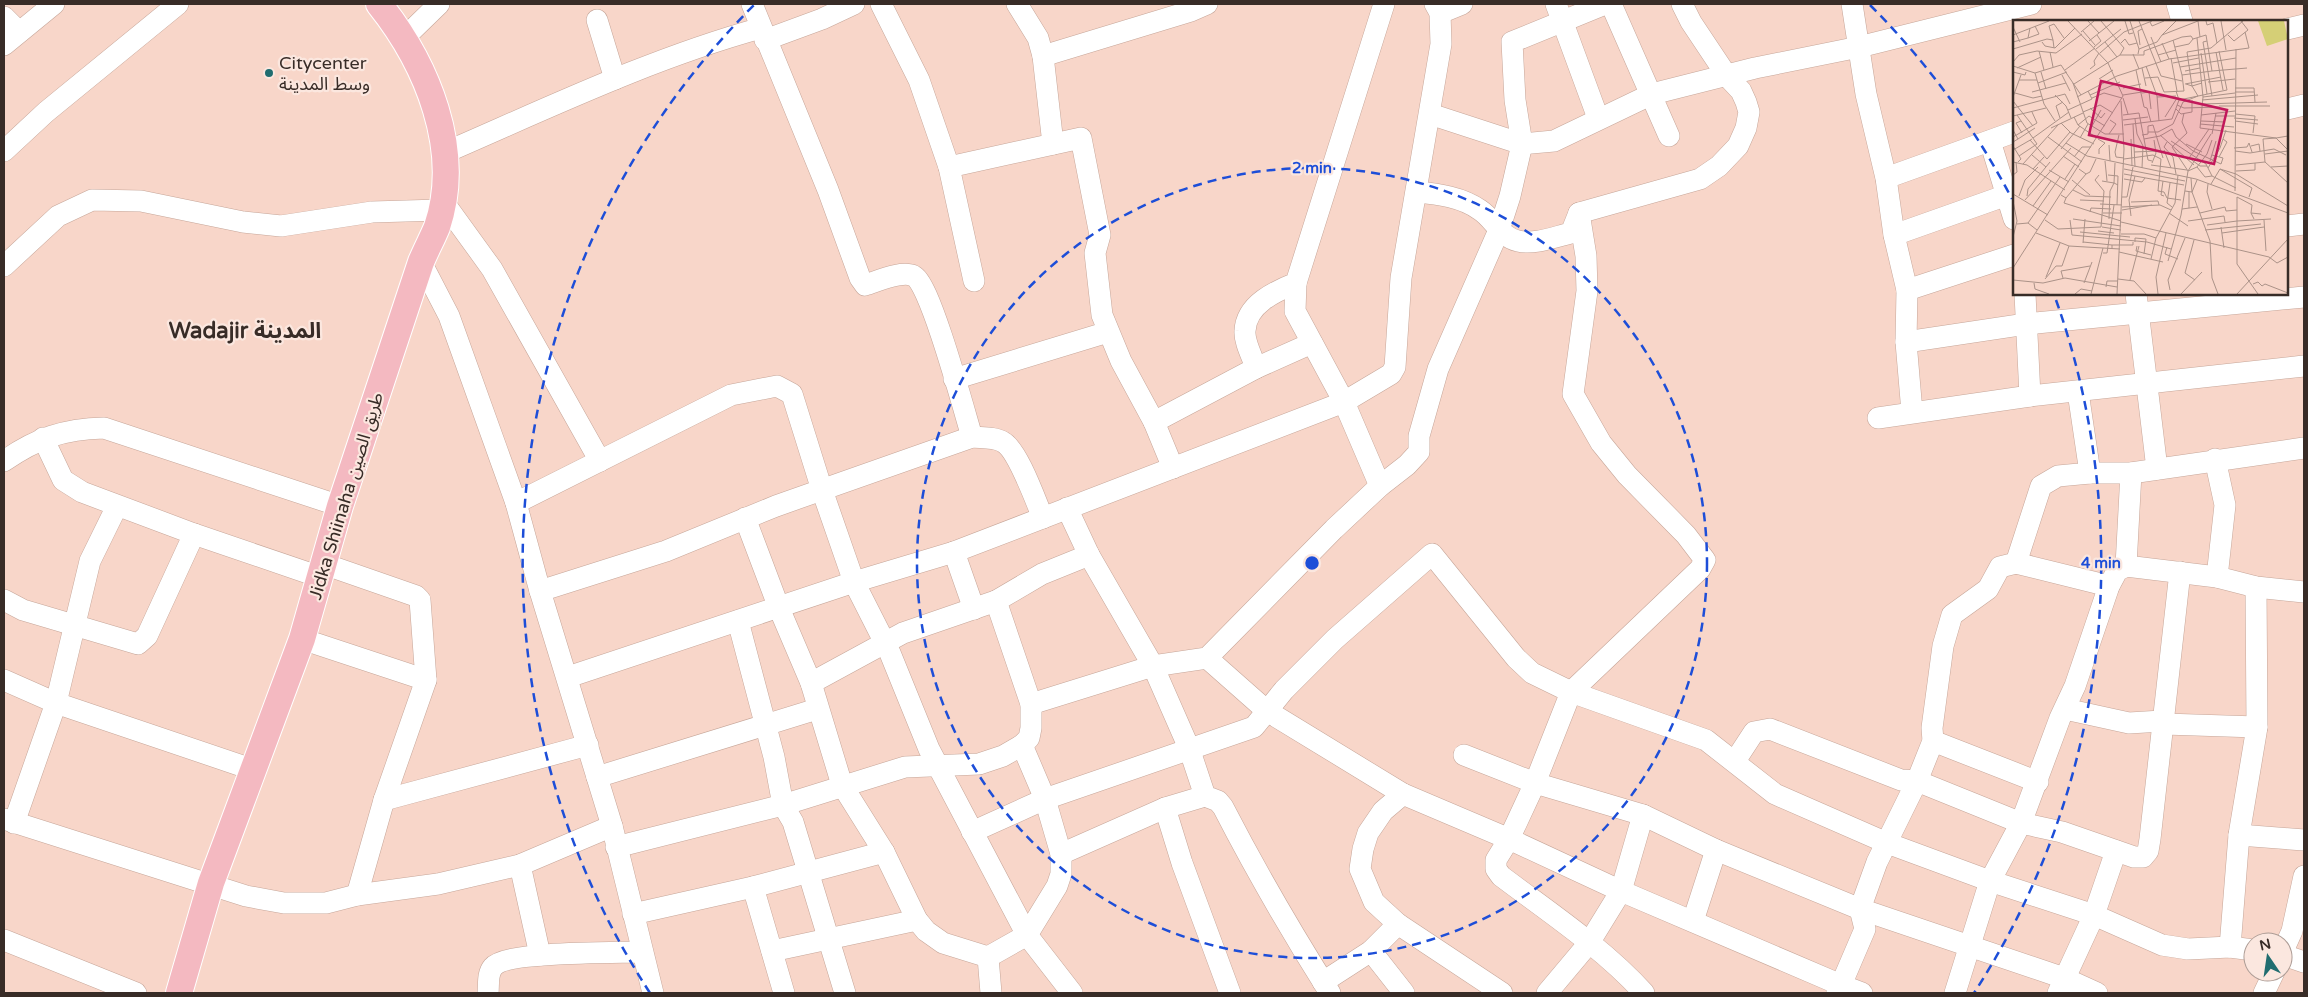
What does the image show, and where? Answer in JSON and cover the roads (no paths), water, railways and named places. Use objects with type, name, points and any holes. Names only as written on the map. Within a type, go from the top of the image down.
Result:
[{"type":"main road","name":"Jidka Shiinaha طريق الصين","points":[[179,993],[211,883],[302,639],[340,506],[421,262],[437,226],[441,205],[444,153],[438,112],[404,38],[379,4]]},
{"type":"street","points":[[4,17],[12,39],[54,4]]},
{"type":"street","points":[[4,151],[46,112],[178,4]]},
{"type":"street","points":[[404,38],[439,4]]},
{"type":"street","points":[[752,4],[828,190],[860,278],[865,285],[909,274],[917,277],[929,301],[972,438]]},
{"type":"street","points":[[444,153],[615,79],[722,39],[763,34],[822,20],[854,4]]},
{"type":"street","points":[[881,4],[919,80],[949,167],[974,281]]},
{"type":"street","points":[[1017,4],[1038,38],[1043,56],[1053,144]]},
{"type":"street","points":[[1043,56],[1191,11],[1207,4]]},
{"type":"street","points":[[1380,486],[1344,402],[1295,311],[1296,283],[1384,4]]},
{"type":"street","points":[[568,677],[854,582],[954,552],[1344,402],[1391,374],[1395,367],[1401,278],[1441,44],[1438,8],[1462,4]]},
{"type":"street","points":[[1031,704],[1153,666],[1207,658],[1334,529],[1380,486],[1407,465],[1419,452],[1419,436],[1438,369],[1499,230],[1510,196],[1522,144],[1515,100],[1512,42],[1559,13],[1605,4]]},
{"type":"street","points":[[1611,4],[1669,136]]},
{"type":"street","points":[[1579,213],[1700,179],[1719,166],[1738,146],[1746,128],[1749,112],[1741,91],[1727,76],[1691,22],[1682,4]]},
{"type":"street","points":[[1852,4],[1866,94],[1886,178],[1894,235],[1907,290],[1906,342],[1912,412]]},
{"type":"street","points":[[1430,114],[1522,144],[1554,141],[1598,118],[1652,94],[1755,68],[1859,48],[2031,4]]},
{"type":"street","points":[[2177,4],[2182,20]]},
{"type":"street","points":[[1559,13],[1598,118]]},
{"type":"street","points":[[597,20],[615,79]]},
{"type":"street","points":[[2288,29],[2304,25]]},
{"type":"street","points":[[2288,109],[2304,106]]},
{"type":"street","points":[[1886,178],[2013,132]]},
{"type":"street","points":[[949,167],[1081,138],[1086,155],[1100,235],[1095,253],[1102,316],[1121,362],[1154,422],[1173,468]]},
{"type":"street","points":[[1990,141],[2011,195],[2013,211]]},
{"type":"street","points":[[1417,192],[1458,199],[1480,210],[1499,230],[1518,241],[1529,242],[1571,233],[1579,213]]},
{"type":"street","points":[[1894,235],[2011,195]]},
{"type":"street","points":[[4,266],[58,216],[92,200],[140,201],[243,222],[281,226],[372,212],[441,205],[492,269],[600,461]]},
{"type":"street","points":[[1579,213],[1586,256],[1587,291],[1572,394],[1601,443],[1627,475],[1686,535],[1705,560],[1700,569],[1571,692],[1535,783],[1509,839],[1496,860],[1496,869],[1501,876],[1589,943],[1631,979],[1644,993]]},
{"type":"street","points":[[2288,226],[2304,224]]},
{"type":"street","points":[[1907,290],[2013,255]]},
{"type":"street","points":[[421,262],[449,316],[516,503],[540,591],[568,677],[612,826],[653,993]]},
{"type":"street","points":[[1256,368],[1244,331],[1248,320],[1261,301],[1268,295],[1296,283]]},
{"type":"street","points":[[2025,295],[2030,396]]},
{"type":"street","points":[[2136,295],[2157,469]]},
{"type":"street","points":[[1906,342],[2026,324],[2137,315],[2304,297]]},
{"type":"street","points":[[954,380],[1108,332]]},
{"type":"street","points":[[1154,422],[1256,368],[1312,343]]},
{"type":"street","points":[[1878,418],[2030,396],[2304,366]]},
{"type":"street","points":[[516,503],[731,395],[777,386],[792,394],[797,404],[822,490],[854,582],[884,642],[929,749],[1027,935],[1072,993]]},
{"type":"street","points":[[2078,392],[2090,473]]},
{"type":"street","points":[[4,461],[23,447],[43,438],[76,429],[104,428],[340,506]]},
{"type":"street","points":[[43,438],[63,480],[82,492],[194,534],[416,596],[420,600],[426,653],[426,680],[384,800],[357,896]]},
{"type":"street","points":[[540,591],[666,551],[746,518],[972,438],[1004,442],[1011,450],[1026,476],[1043,518]]},
{"type":"street","points":[[2016,563],[2041,486],[2058,476],[2090,473],[2131,473],[2215,459],[2304,448]]},
{"type":"street","points":[[2215,459],[2225,505],[2217,577]]},
{"type":"street","points":[[2126,566],[2131,473]]},
{"type":"street","points":[[117,506],[90,561],[74,626],[74,636],[56,703],[9,821],[211,883],[246,896],[284,903],[326,903],[357,896],[438,884],[520,866],[612,826]]},
{"type":"street","points":[[1067,508],[1089,555],[1153,666],[1189,748],[1205,796]]},
{"type":"street","points":[[746,518],[779,608],[810,682],[842,785],[884,852],[917,920],[926,931],[943,943],[988,957],[1027,935],[1057,886],[1061,874],[1061,854],[1045,799],[1022,745]]},
{"type":"street","points":[[4,600],[22,610],[138,644],[143,642],[194,534]]},
{"type":"street","points":[[954,552],[974,609]]},
{"type":"street","points":[[972,832],[1045,799],[1189,748],[1220,741],[1254,727],[1335,639],[1432,554],[1516,658],[1532,674],[1571,692],[1706,740],[1775,794],[1887,843],[1990,881],[2094,915],[2162,945],[2188,949],[2230,947],[2243,949]]},
{"type":"street","points":[[810,682],[903,633],[996,601],[1042,574],[1089,555]]},
{"type":"street","points":[[1839,989],[1865,929],[1860,909],[1877,862],[1933,741],[1932,728],[1943,646],[1952,615],[1988,589],[2000,567],[2016,563],[2109,586]]},
{"type":"street","points":[[1955,993],[1990,881],[2021,823],[2038,782],[2109,586],[2117,571],[2126,566],[2180,572],[2217,577],[2256,587],[2304,592]]},
{"type":"street","points":[[1735,761],[1754,732],[1770,729],[1901,780],[1916,781],[2021,823],[2062,832],[2134,857],[2143,857],[2148,850],[2180,572]]},
{"type":"street","points":[[2230,947],[2239,835],[2257,727],[2256,587]]},
{"type":"street","points":[[616,847],[783,805],[905,766],[979,764],[1003,756],[1022,745],[1028,738],[1031,728],[1031,704],[996,601]]},
{"type":"street","points":[[738,621],[766,726],[783,805],[793,822],[810,872],[845,993]]},
{"type":"street","points":[[302,639],[426,680]]},
{"type":"street","points":[[1207,658],[1267,711],[1402,794],[1509,839],[1839,989],[1862,993]]},
{"type":"street","points":[[4,680],[56,703],[254,770]]},
{"type":"street","points":[[597,777],[817,709]]},
{"type":"street","points":[[2065,709],[2129,723],[2162,721],[2164,724],[2257,727]]},
{"type":"street","points":[[1933,741],[2038,782]]},
{"type":"street","points":[[384,800],[588,746]]},
{"type":"street","points":[[1464,755],[1535,783],[1643,815],[1716,850],[1860,909],[1968,948],[2061,986],[2097,993]]},
{"type":"street","points":[[1402,794],[1383,811],[1368,833],[1360,869],[1374,902],[1398,924],[1502,993]]},
{"type":"street","points":[[1061,854],[1165,808],[1205,796],[1218,801],[1223,807],[1266,889],[1304,948],[1326,988],[1371,951],[1398,924]]},
{"type":"street","points":[[1165,808],[1182,863],[1230,993]]},
{"type":"street","points":[[1547,993],[1589,943],[1621,891],[1643,815]]},
{"type":"street","points":[[2239,835],[2304,840]]},
{"type":"street","points":[[1692,921],[1716,850]]},
{"type":"street","points":[[2061,986],[2094,915],[2116,851]]},
{"type":"street","points":[[633,914],[753,887],[884,852]]},
{"type":"street","points":[[520,866],[540,955]]},
{"type":"street","points":[[2292,932],[2304,876]]},
{"type":"street","points":[[753,887],[784,993]]},
{"type":"street","points":[[772,951],[917,920]]},
{"type":"street","points":[[4,940],[136,993]]},
{"type":"street","points":[[1371,951],[1404,993]]},
{"type":"street","points":[[488,993],[489,976],[493,967],[500,962],[540,955],[642,952]]},
{"type":"street","points":[[988,957],[991,993]]},
{"type":"place","name":"Citycenter وسط المدينة","points":[[269,73]]},
{"type":"district","name":"Wadajir المدينة","points":[[245,330]]}]
